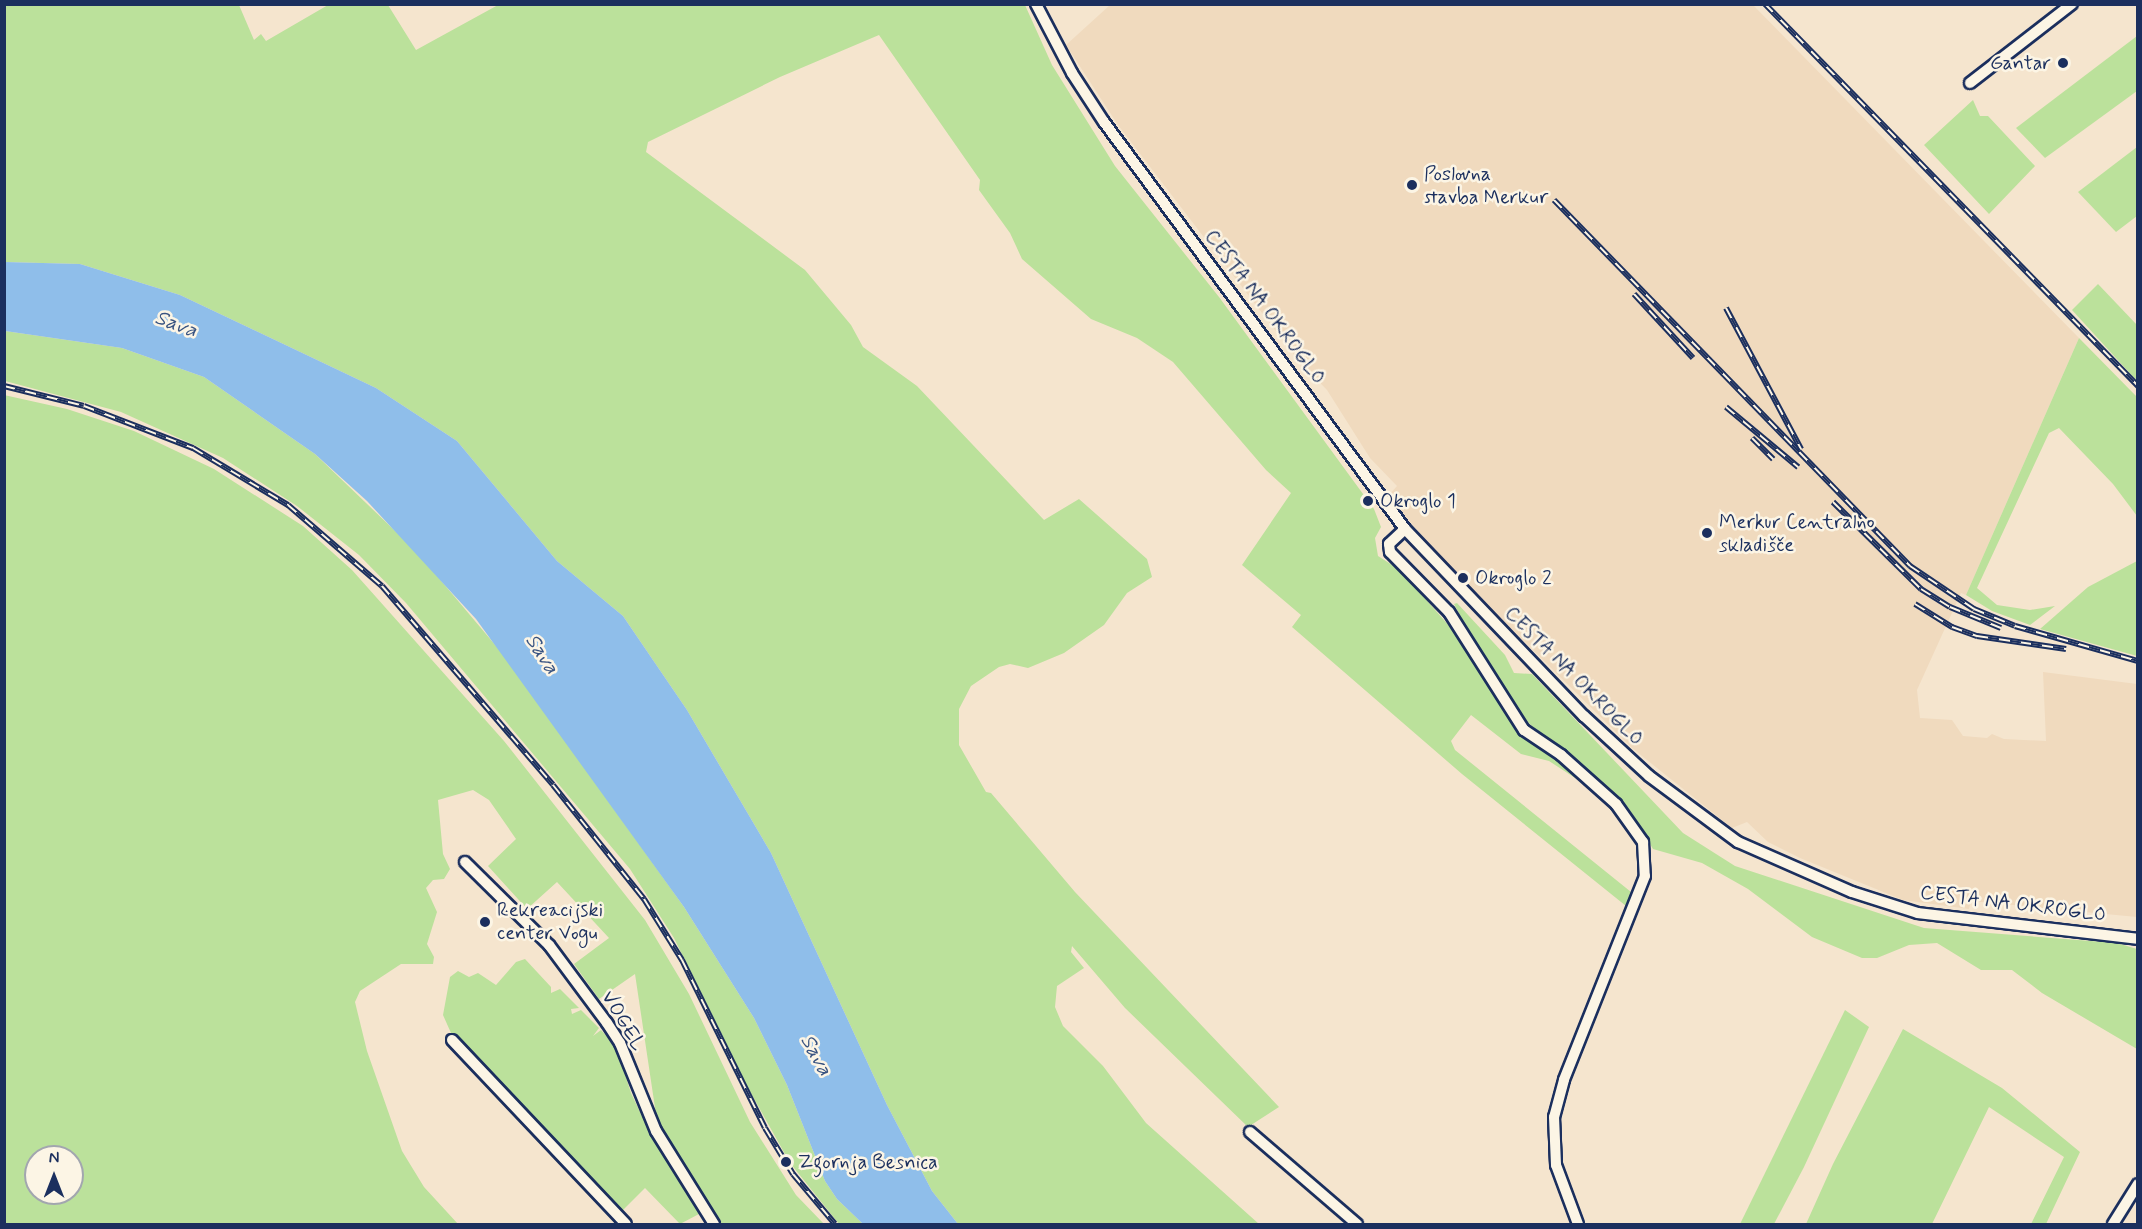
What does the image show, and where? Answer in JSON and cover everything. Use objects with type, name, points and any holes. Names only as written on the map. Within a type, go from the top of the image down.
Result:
[{"type":"street","name":"CESTA NA OKROGLO","points":[[1036,4],[1072,73],[1104,122],[1299,381],[1404,529],[1584,716],[1649,776],[1738,842],[1795,871],[1918,913],[2138,939]]},
{"type":"street","points":[[1970,83],[2072,4]]},
{"type":"street","points":[[1404,529],[1389,544],[1390,552],[1449,612],[1524,730],[1561,755],[1616,804],[1643,842],[1645,876],[1564,1080],[1554,1117],[1556,1165],[1578,1224]]},
{"type":"street","name":"VOGEL","points":[[465,862],[549,945],[607,1023],[620,1043],[656,1131],[714,1224]]},
{"type":"street","points":[[452,1040],[626,1224]]},
{"type":"street","points":[[1250,1132],[1357,1224]]},
{"type":"street","points":[[2113,1224],[2138,1184]]},
{"type":"shaded area","points":[[1110,5],[1753,5],[2079,338],[1966,595],[1961,593],[1917,690],[1920,718],[1952,720],[1963,736],[1987,738],[1992,734],[2004,739],[2046,741],[2043,672],[2137,684],[2137,917],[1971,901],[1969,909],[1903,900],[1800,858],[1768,842],[1747,822],[1732,828],[1632,748],[1466,584],[1387,497],[1397,486],[1370,458],[1327,390],[1298,360],[1118,125],[1066,45]]},
{"type":"green space","points":[[5,5],[239,5],[254,40],[261,34],[266,41],[328,5],[388,5],[416,50],[498,5],[1025,5],[1052,65],[1115,166],[1219,297],[1374,509],[1381,527],[1375,538],[1378,556],[1400,570],[1458,636],[1520,732],[1592,789],[1549,761],[1521,754],[1471,715],[1451,741],[1455,750],[1636,896],[1631,910],[1462,774],[1292,627],[1301,615],[1242,565],[1291,493],[1266,470],[1173,362],[1137,338],[1091,319],[1022,259],[1010,233],[979,190],[980,180],[879,35],[780,77],[648,142],[646,152],[805,270],[851,325],[863,347],[917,386],[1044,520],[1079,499],[1147,559],[1152,577],[1127,593],[1104,625],[1064,653],[1028,668],[1010,664],[999,667],[971,686],[959,709],[959,745],[986,792],[991,793],[1075,892],[1279,1107],[1248,1127],[1125,1008],[1072,946],[1071,952],[1084,968],[1057,986],[1055,1007],[1063,1026],[1103,1066],[1146,1123],[1259,1224],[958,1224],[932,1191],[887,1105],[771,853],[687,710],[623,616],[557,561],[457,441],[376,388],[180,295],[80,264],[5,262]]},
{"type":"green space","points":[[2137,36],[2137,91],[2045,158],[2016,128]]},
{"type":"green space","points":[[1973,100],[1980,116],[1988,116],[2035,166],[1989,214],[1924,145]]},
{"type":"green space","points":[[2137,147],[2137,216],[2116,232],[2078,192]]},
{"type":"green space","points":[[2098,284],[2137,325],[2137,381],[2072,310]]},
{"type":"green space","points":[[5,331],[122,348],[204,377],[315,454],[416,551],[507,659],[684,907],[754,1018],[787,1085],[825,1181],[837,1199],[863,1224],[839,1224],[790,1163],[743,1079],[674,938],[630,869],[406,603],[359,555],[297,506],[223,458],[121,412],[5,381]]},
{"type":"green space","points":[[2079,338],[2137,397],[2137,516],[2113,484],[2059,428],[2049,433],[1977,588],[1997,605],[2030,610],[2055,606],[2030,625],[1992,611],[1966,595]]},
{"type":"green space","points":[[4,395],[67,409],[134,431],[214,469],[303,526],[352,570],[504,741],[645,920],[689,994],[750,1122],[796,1195],[824,1224],[721,1224],[657,1121],[635,974],[599,999],[574,964],[609,938],[557,882],[527,909],[488,866],[516,839],[489,800],[473,790],[438,800],[443,854],[450,869],[444,879],[433,880],[426,888],[437,912],[427,944],[434,957],[433,964],[401,964],[360,991],[355,1002],[367,1051],[402,1151],[424,1187],[458,1224],[5,1224]]},
{"type":"green space","points":[[2137,561],[2137,656],[2040,629],[2088,587]]},
{"type":"green space","points":[[1457,603],[1505,655],[1514,673],[1532,674],[1683,833],[1735,866],[1924,928],[2117,943],[2137,949],[2137,1049],[2042,993],[2012,970],[1981,970],[1937,943],[1909,945],[1877,958],[1862,958],[1812,937],[1748,889],[1702,863],[1653,849],[1631,812],[1517,713],[1474,642],[1454,604]]},
{"type":"green space","points":[[525,959],[551,987],[551,993],[560,989],[579,1008],[571,1009],[572,1014],[581,1010],[599,1028],[593,1036],[601,1030],[616,1046],[631,1093],[651,1135],[710,1224],[699,1214],[680,1224],[645,1188],[622,1211],[451,1033],[443,1015],[450,977],[458,971],[469,977],[478,973],[496,985],[516,962]]},
{"type":"green space","points":[[1845,1010],[1869,1027],[1804,1167],[1774,1224],[1740,1224]]},
{"type":"green space","points":[[1903,1029],[2002,1088],[2080,1152],[2046,1224],[2031,1224],[2064,1157],[1989,1107],[1932,1224],[1806,1224],[1833,1164]]},
{"type":"water","name":"Sava","points":[[5,262],[80,264],[180,295],[376,388],[457,441],[557,561],[623,616],[687,710],[771,853],[887,1105],[932,1191],[958,1224],[863,1224],[837,1199],[825,1181],[787,1085],[754,1018],[684,907],[476,619],[367,501],[315,454],[204,377],[122,348],[5,331]]},
{"type":"railway","points":[[1765,4],[2138,386]]},
{"type":"railway","points":[[1554,200],[1910,566],[1974,609],[2015,626],[2138,661]]},
{"type":"railway","points":[[1634,294],[1693,358]]},
{"type":"railway","points":[[1726,308],[1801,449]]},
{"type":"railway","points":[[4,386],[84,406],[193,448],[288,505],[382,586],[553,785],[644,899],[682,960],[765,1128],[793,1174],[835,1224]]},
{"type":"railway","points":[[1726,407],[1798,467]]},
{"type":"railway","points":[[1752,438],[1773,459]]},
{"type":"railway","points":[[1833,502],[1921,589],[1950,607],[2001,628]]},
{"type":"railway","points":[[1915,604],[1952,627],[1977,636],[2066,649]]},
{"type":"place","name":"Gantar","points":[[2063,63]]},
{"type":"place","name":"Poslovna stavba Merkur","points":[[1412,185]]},
{"type":"place","name":"Okroglo 1","points":[[1368,501]]},
{"type":"place","name":"Merkur Centralno skladišče","points":[[1707,533]]},
{"type":"place","name":"Okroglo 2","points":[[1463,578]]},
{"type":"place","name":"Rekreacijski center Vogu","points":[[485,922]]},
{"type":"place","name":"Zgornja Besnica","points":[[786,1162]]}]
